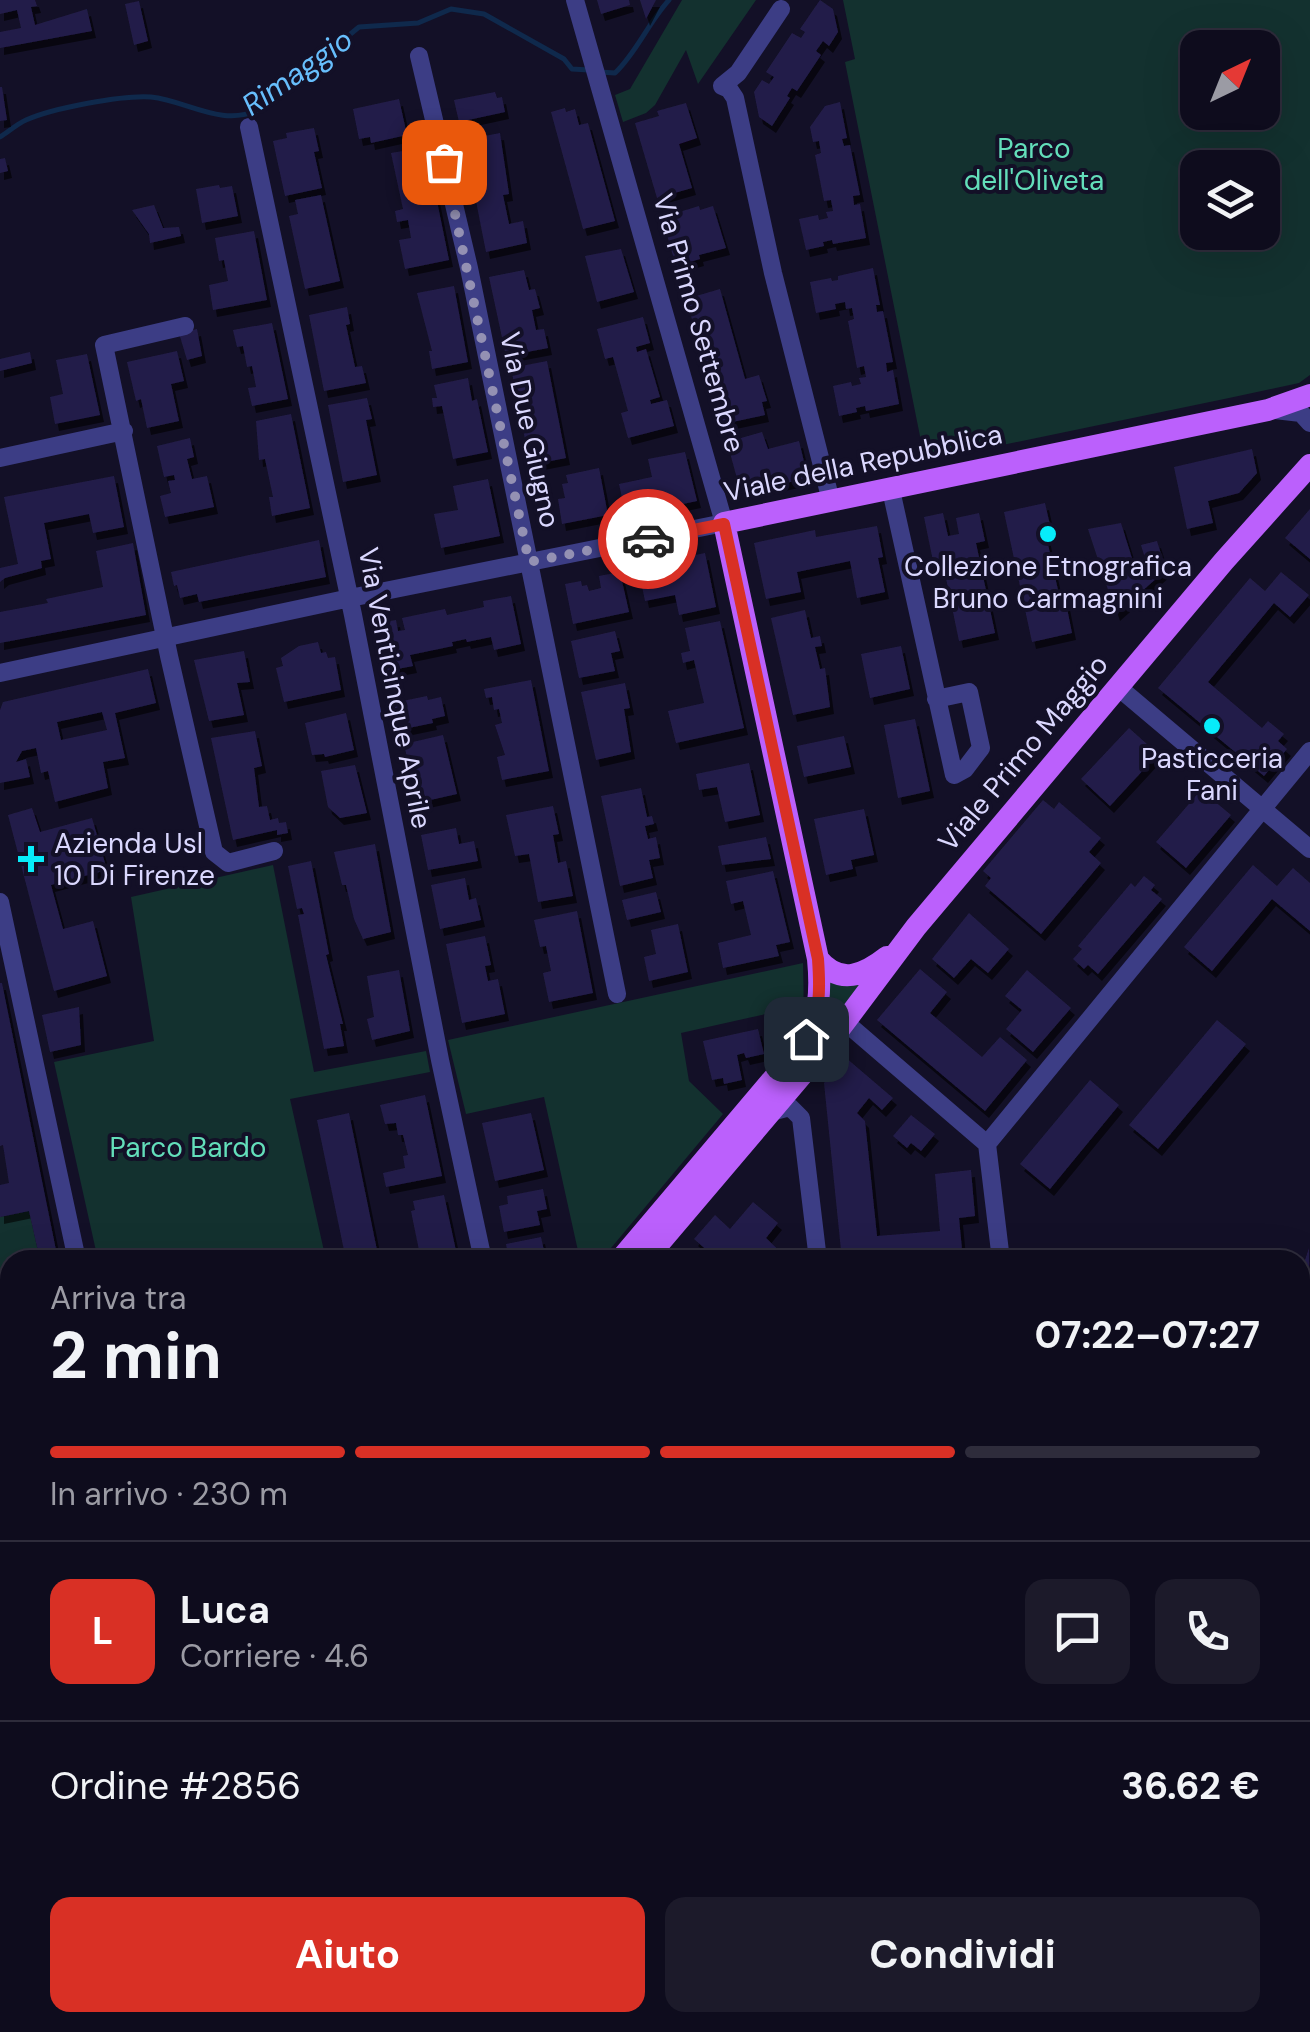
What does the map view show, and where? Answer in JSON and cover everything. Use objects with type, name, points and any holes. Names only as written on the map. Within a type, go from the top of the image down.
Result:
[{"type":"main road","name":"Viale della Repubblica","points":[[724,524],[1268,410],[1304,397]]},
{"type":"main road","name":"Viale Primo Maggio","points":[[653,1250],[1118,686],[1310,465]]},
{"type":"main road","name":"Via Primo Settembre","points":[[628,1250],[806,1039],[819,1000],[818,959],[724,524]]},
{"type":"main road","name":"Viale Primo Maggio","points":[[818,959],[839,975],[849,976],[868,971],[902,946]]},
{"type":"street","name":"Via Primo Settembre","points":[[574,0],[724,524]]},
{"type":"street","points":[[781,8],[738,73],[722,86],[733,92],[735,98],[773,274],[831,501]]},
{"type":"street","name":"Via Due Giugno","points":[[420,56],[469,268],[617,994]]},
{"type":"street","name":"Via Venticinque Aprile","points":[[250,126],[481,1250]]},
{"type":"street","points":[[185,326],[104,344],[214,852],[228,863],[274,851]]},
{"type":"street","name":"Viale della Repubblica","points":[[1268,410],[1292,410],[1310,423]]},
{"type":"street","points":[[0,458],[124,431]]},
{"type":"street","points":[[891,490],[936,699]]},
{"type":"street","name":"Viale della Repubblica","points":[[0,674],[350,598],[724,524]]},
{"type":"street","points":[[1118,686],[1310,849]]},
{"type":"street","points":[[987,1144],[1310,752]]},
{"type":"street","points":[[0,902],[75,1250]]},
{"type":"street","points":[[845,1022],[987,1144],[1000,1250]]},
{"type":"street","points":[[770,1112],[790,1107],[801,1118],[817,1250]]},
{"type":"green space","points":[[682,0],[756,0],[698,84],[686,50],[655,105],[623,122],[615,95],[630,89]]},
{"type":"green space","name":"Parco dell'Oliveta","points":[[843,0],[1310,0],[1310,375],[1299,383],[925,461],[845,62],[855,59]]},
{"type":"green space","name":"Parco Bardo","points":[[273,865],[314,1072],[426,1051],[430,1072],[290,1099],[324,1250],[96,1250],[54,1062],[154,1041],[131,897]]},
{"type":"green space","points":[[803,963],[802,1014],[788,1041],[788,1009],[681,1033],[689,1081],[723,1114],[609,1250],[578,1250],[544,1097],[466,1114],[448,1040]]},
{"type":"green space","points":[[827,982],[863,984],[825,1034],[828,1021]]},
{"type":"green space","points":[[29,1211],[38,1250],[0,1250],[0,1217]]},
{"type":"building","points":[[0,0],[35,0],[37,6],[31,7],[35,25],[87,9],[92,31],[0,48],[0,32],[21,28],[17,10],[0,14]]},
{"type":"building","points":[[597,0],[629,0],[630,5],[601,14]]},
{"type":"building","points":[[640,0],[656,0],[646,19]]},
{"type":"building","points":[[820,0],[833,9],[838,32],[829,46],[823,41],[816,51],[821,55],[797,91],[792,88],[772,126],[759,117],[754,92],[762,80],[769,84],[774,77],[766,72],[792,33],[801,38],[805,32],[800,29]]},
{"type":"building","points":[[139,1],[148,41],[134,45],[125,4]]},
{"type":"building","points":[[0,87],[7,120],[0,121]]},
{"type":"building","points":[[495,92],[497,98],[502,97],[505,112],[459,122],[454,100]]},
{"type":"building","points":[[399,99],[407,135],[371,143],[370,137],[359,139],[353,109]]},
{"type":"building","points":[[840,102],[847,138],[842,139],[844,146],[850,145],[860,195],[853,196],[854,205],[860,204],[866,238],[833,244],[832,240],[806,250],[799,219],[818,215],[819,220],[828,218],[826,212],[833,211],[831,200],[824,201],[815,155],[821,153],[819,141],[813,142],[810,127],[825,106]]},
{"type":"building","points":[[686,103],[697,138],[679,144],[692,188],[657,198],[635,123],[659,116],[657,111]]},
{"type":"building","points":[[565,108],[566,112],[575,109],[579,125],[588,123],[615,221],[583,229],[551,112]]},
{"type":"building","points":[[314,128],[319,151],[314,152],[322,188],[285,196],[273,141],[287,138],[286,133]]},
{"type":"building","points":[[500,133],[509,194],[503,195],[509,224],[523,221],[527,243],[486,252],[464,140]]},
{"type":"building","points":[[426,147],[449,260],[405,269],[399,240],[411,238],[408,220],[397,222],[395,211],[403,209],[391,153]]},
{"type":"building","points":[[5,158],[8,171],[0,173],[0,159]]},
{"type":"building","points":[[232,186],[238,216],[202,223],[196,189]]},
{"type":"building","points":[[321,195],[340,281],[305,289],[289,216],[298,214],[295,200]]},
{"type":"building","points":[[154,205],[163,228],[179,227],[181,236],[150,243],[149,234],[132,210]]},
{"type":"building","points":[[699,206],[700,210],[713,206],[726,248],[676,266],[663,221]]},
{"type":"building","points":[[254,231],[267,300],[213,310],[209,285],[228,281],[215,238]]},
{"type":"building","points":[[621,249],[634,292],[597,302],[585,256]]},
{"type":"building","points":[[873,268],[880,305],[876,305],[877,312],[883,311],[893,362],[886,363],[887,372],[893,370],[899,404],[866,411],[865,406],[839,416],[833,386],[861,384],[859,378],[866,377],[864,366],[857,368],[848,321],[854,319],[852,308],[846,309],[845,302],[835,304],[836,309],[816,313],[810,282],[838,280],[838,276]]},
{"type":"building","points":[[524,270],[529,290],[535,289],[540,308],[532,310],[536,330],[544,329],[548,348],[506,356],[489,277]]},
{"type":"building","points":[[454,286],[468,362],[432,369],[432,351],[417,293]]},
{"type":"building","points":[[720,289],[745,379],[759,375],[767,401],[762,402],[765,415],[723,424],[686,299]]},
{"type":"building","points":[[347,307],[350,324],[346,325],[355,367],[362,366],[366,383],[324,391],[309,315]]},
{"type":"building","points":[[643,317],[650,343],[636,347],[637,352],[646,349],[660,397],[650,400],[651,404],[667,400],[674,426],[628,438],[621,413],[628,411],[613,357],[605,359],[597,329]]},
{"type":"building","points":[[272,323],[288,399],[252,406],[248,388],[256,387],[252,366],[247,367],[243,346],[237,347],[233,330]]},
{"type":"building","points":[[197,329],[202,356],[187,360],[179,333]]},
{"type":"building","points":[[177,351],[184,381],[171,384],[179,421],[147,428],[127,362]]},
{"type":"building","points":[[30,352],[32,363],[0,371],[0,359]]},
{"type":"building","points":[[87,354],[100,415],[55,424],[50,397],[63,394],[56,360]]},
{"type":"building","points":[[547,361],[566,458],[530,465],[511,368]]},
{"type":"building","points":[[468,378],[472,401],[477,399],[488,452],[453,459],[442,406],[433,407],[432,398],[437,398],[434,385]]},
{"type":"building","points":[[367,398],[372,419],[366,420],[377,475],[343,482],[328,405]]},
{"type":"building","points":[[291,414],[310,508],[272,516],[269,497],[273,497],[265,459],[259,460],[256,421]]},
{"type":"building","points":[[762,432],[768,449],[799,441],[808,478],[741,493],[727,442]]},
{"type":"building","points":[[190,438],[194,457],[187,459],[192,479],[207,476],[214,507],[165,517],[160,496],[171,493],[168,481],[175,480],[174,475],[164,477],[157,446]]},
{"type":"building","points":[[1252,449],[1257,473],[1239,493],[1208,501],[1213,523],[1187,529],[1174,467]]},
{"type":"building","points":[[685,452],[697,501],[626,516],[619,484],[652,477],[648,459]]},
{"type":"building","points":[[599,468],[608,515],[562,524],[558,499],[565,498],[562,484],[568,483],[566,475]]},
{"type":"building","points":[[114,476],[124,527],[93,533],[89,514],[44,523],[51,559],[41,561],[42,568],[0,582],[0,568],[18,564],[4,497]]},
{"type":"building","points":[[488,479],[500,536],[441,548],[434,514],[458,510],[453,486]]},
{"type":"building","points":[[1045,503],[1052,534],[1046,535],[1061,604],[1066,603],[1072,633],[1032,642],[1004,512]]},
{"type":"building","points":[[1310,509],[1310,559],[1285,538]]},
{"type":"building","points":[[943,513],[948,536],[959,534],[956,518],[979,513],[985,541],[976,543],[995,633],[959,641],[942,559],[933,561],[924,517]]},
{"type":"building","points":[[1121,523],[1135,568],[1147,565],[1141,545],[1157,541],[1166,570],[1116,614],[1088,529]]},
{"type":"building","points":[[877,526],[885,592],[857,598],[850,561],[797,572],[801,592],[766,599],[754,543],[815,530],[816,537]]},
{"type":"building","points":[[319,540],[326,577],[199,602],[197,594],[180,598],[177,585],[174,586],[171,572]]},
{"type":"building","points":[[133,543],[146,615],[0,643],[0,612],[103,587],[96,551]]},
{"type":"building","points":[[705,553],[716,607],[679,615],[675,595],[645,601],[638,567]]},
{"type":"building","points":[[620,572],[629,612],[573,624],[565,584],[581,581],[589,591],[601,588],[599,576]]},
{"type":"building","points":[[1281,572],[1309,595],[1290,617],[1274,603],[1208,682],[1262,728],[1268,721],[1284,734],[1278,741],[1287,749],[1264,776],[1158,688],[1250,578],[1265,591]]},
{"type":"building","points":[[511,596],[521,644],[494,650],[491,637],[467,642],[466,639],[452,642],[453,646],[410,655],[413,666],[387,671],[379,623],[396,620],[398,631],[405,630],[402,618],[445,609],[447,615],[484,607],[483,601]]},
{"type":"building","points":[[805,610],[811,638],[820,636],[822,646],[815,647],[820,669],[825,668],[830,707],[793,715],[771,618]]},
{"type":"building","points":[[720,621],[744,728],[676,743],[668,711],[704,703],[694,660],[683,663],[681,653],[690,651],[685,628]]},
{"type":"building","points":[[615,631],[620,651],[611,653],[615,671],[579,678],[571,641]]},
{"type":"building","points":[[318,642],[321,653],[335,657],[341,690],[284,702],[276,668],[283,666],[281,658],[299,646]]},
{"type":"building","points":[[901,646],[910,689],[870,698],[861,654]]},
{"type":"building","points":[[244,651],[250,682],[237,683],[244,715],[209,721],[194,660]]},
{"type":"building","points":[[148,669],[156,703],[115,713],[125,758],[103,762],[108,788],[55,802],[48,771],[41,773],[36,748],[22,751],[16,762],[26,759],[30,777],[0,783],[3,702]],"holes":[[[102,712],[107,730],[61,740],[57,722]]]},
{"type":"building","points":[[531,680],[549,771],[502,780],[497,757],[505,755],[495,725],[502,723],[499,709],[494,710],[492,697],[486,698],[484,689]]},
{"type":"building","points":[[625,683],[630,708],[624,709],[631,752],[596,760],[581,692]]},
{"type":"building","points":[[427,696],[428,700],[441,697],[445,716],[432,719],[433,723],[399,730],[393,703]]},
{"type":"building","points":[[346,713],[354,750],[325,757],[312,755],[305,723]]},
{"type":"building","points":[[915,719],[930,791],[898,798],[884,725]]},
{"type":"building","points":[[1129,728],[1158,754],[1110,806],[1081,779]]},
{"type":"building","points":[[255,731],[262,766],[254,768],[259,807],[267,806],[270,820],[286,822],[288,833],[277,835],[277,830],[233,840],[211,738]]},
{"type":"building","points":[[443,735],[457,794],[417,803],[404,744]]},
{"type":"building","points":[[844,736],[851,767],[804,777],[797,746]]},
{"type":"building","points":[[749,763],[760,815],[725,822],[717,787],[699,790],[696,774]]},
{"type":"building","points":[[355,765],[367,813],[340,818],[328,807],[321,771]]},
{"type":"building","points":[[641,788],[647,817],[652,816],[654,824],[645,826],[648,839],[656,837],[660,858],[649,860],[653,878],[620,886],[601,796]]},
{"type":"building","points":[[1201,790],[1231,815],[1186,868],[1156,842]]},
{"type":"building","points":[[1043,800],[1054,809],[1059,802],[1101,838],[1089,852],[1101,863],[1041,934],[985,886],[991,878],[983,871]]},
{"type":"building","points":[[553,806],[559,834],[553,835],[558,863],[566,861],[573,896],[538,902],[529,854],[515,856],[506,815]]},
{"type":"building","name":"Azienda Usl 10 Di Firenze","points":[[32,808],[40,832],[92,818],[107,870],[51,885],[63,929],[93,921],[107,976],[54,991],[8,815]]},
{"type":"building","points":[[864,809],[874,855],[851,860],[853,869],[826,875],[814,819]]},
{"type":"building","points":[[456,828],[459,844],[474,841],[478,861],[428,870],[421,835]]},
{"type":"building","points":[[766,837],[771,859],[722,865],[718,846]]},
{"type":"building","points":[[375,844],[391,932],[363,939],[334,852]]},
{"type":"building","points":[[311,861],[329,954],[326,955],[343,1024],[344,1046],[324,1049],[298,915],[304,914],[302,908],[297,909],[288,866]]},
{"type":"building","points":[[1253,865],[1277,886],[1293,868],[1310,883],[1310,931],[1272,899],[1212,971],[1184,947]]},
{"type":"building","points":[[773,871],[790,942],[776,945],[779,956],[723,968],[718,943],[751,935],[743,901],[731,904],[726,881]]},
{"type":"building","points":[[1144,876],[1155,885],[1151,890],[1162,899],[1098,974],[1088,965],[1084,969],[1073,959],[1082,949],[1078,946],[1131,883],[1135,887]]},
{"type":"building","points":[[465,878],[469,900],[476,898],[481,920],[440,929],[431,885]]},
{"type":"building","points":[[656,892],[661,912],[627,920],[622,900]]},
{"type":"building","points":[[577,911],[593,993],[549,1002],[543,973],[551,971],[546,946],[540,947],[534,920]]},
{"type":"building","points":[[969,913],[1009,949],[988,973],[971,959],[954,978],[932,959]]},
{"type":"building","points":[[678,924],[688,972],[649,981],[644,957],[656,954],[651,930]]},
{"type":"building","points":[[485,936],[491,965],[485,966],[488,981],[498,979],[505,1014],[462,1023],[446,944]]},
{"type":"building","points":[[920,969],[947,992],[930,1013],[982,1057],[1000,1037],[1027,1060],[985,1111],[877,1020]]},
{"type":"building","points":[[399,970],[410,1031],[372,1040],[367,1019],[374,1017],[367,976]]},
{"type":"building","points":[[1027,970],[1071,1008],[1033,1052],[1006,1029],[1022,1010],[1005,996]]},
{"type":"building","points":[[2,983],[56,1250],[38,1250],[29,1211],[0,1217],[0,1185],[9,1183],[3,1145],[0,1146]]},
{"type":"building","points":[[79,1007],[81,1045],[50,1052],[42,1015]]},
{"type":"building","points":[[1217,1020],[1246,1044],[1158,1149],[1129,1125]]},
{"type":"building","points":[[758,1029],[764,1054],[746,1058],[744,1053],[737,1055],[742,1080],[724,1084],[723,1078],[712,1080],[703,1041]]},
{"type":"building","points":[[845,1057],[893,1098],[882,1110],[869,1098],[857,1113],[865,1121],[877,1236],[940,1231],[935,1174],[971,1170],[975,1216],[959,1218],[962,1250],[841,1250],[824,1083]]},
{"type":"building","points":[[1090,1080],[1119,1105],[1050,1189],[1020,1164]]},
{"type":"building","points":[[425,1095],[442,1176],[386,1187],[383,1173],[405,1168],[403,1156],[408,1155],[403,1135],[398,1135],[396,1123],[385,1124],[380,1105]]},
{"type":"building","points":[[349,1113],[377,1250],[344,1250],[317,1120]]},
{"type":"building","points":[[531,1113],[544,1170],[495,1181],[482,1123]]},
{"type":"building","points":[[911,1115],[935,1134],[921,1151],[911,1143],[907,1148],[893,1136]]},
{"type":"building","points":[[543,1189],[547,1209],[537,1211],[540,1225],[504,1232],[499,1206],[508,1204],[507,1196]]},
{"type":"building","points":[[444,1195],[456,1250],[419,1250],[411,1211],[415,1210],[413,1201]]},
{"type":"building","points":[[753,1202],[778,1223],[766,1238],[779,1250],[707,1250],[694,1239],[715,1215],[730,1229]]},
{"type":"building","points":[[541,1237],[544,1250],[507,1250],[506,1244]]},
{"type":"waterway","name":"Rimaggio","points":[[600,72],[615,73],[669,0]]},
{"type":"waterway","name":"Rimaggio","points":[[0,137],[38,115],[123,98],[151,97],[218,114],[244,114],[258,110],[359,27],[418,23],[451,9],[484,14],[564,59],[572,69],[589,70]]},
{"type":"way so far","points":[[444,162],[529,562],[648,539]]},
{"type":"place","name":"Collezione Etnografica Bruno Carmagnini","points":[[1048,534]]},
{"type":"place","name":"Pasticceria Fani","points":[[1212,726]]},
{"type":"place","name":"Azienda Usl 10 Di Firenze","points":[[31,859]]},
{"type":"route","points":[[648,539],[724,524],[818,959],[817,1015],[806,1039]]}]
